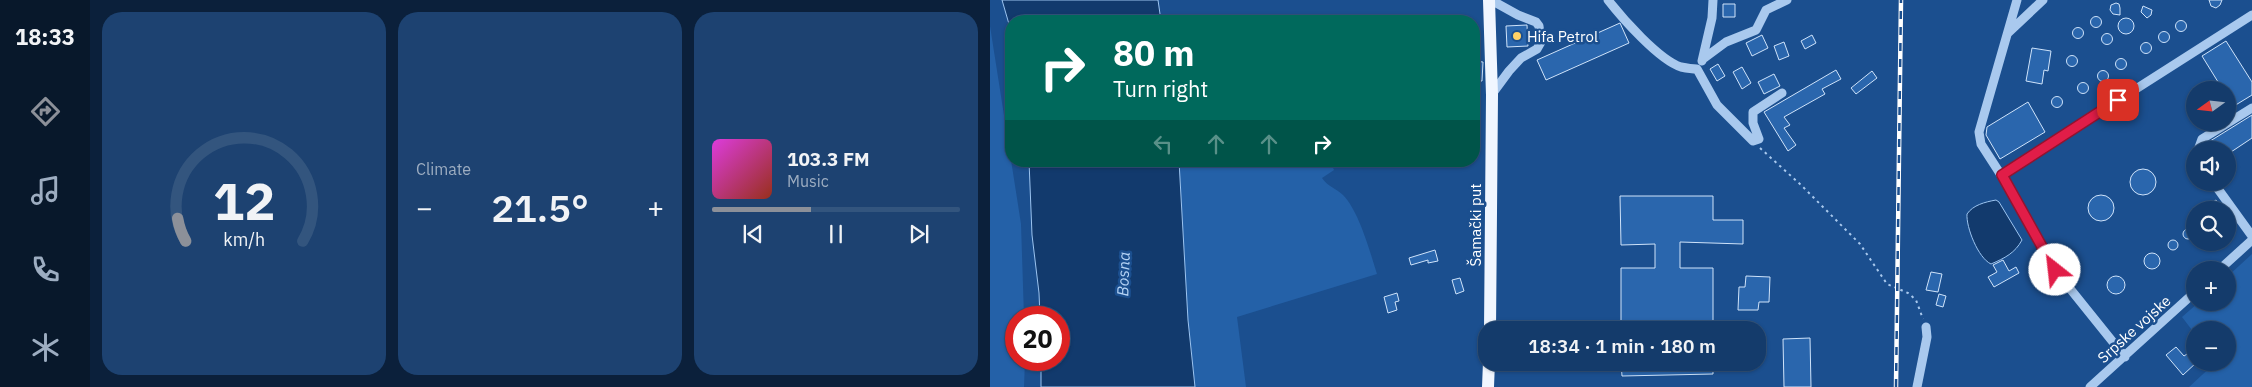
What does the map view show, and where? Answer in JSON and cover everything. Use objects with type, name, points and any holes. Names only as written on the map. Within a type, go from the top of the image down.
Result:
[{"type":"main road","name":"Šamački put","points":[[1490,0],[1492,95],[1490,321]]},
{"type":"main road","points":[[1488,387],[1489,371]]},
{"type":"street","points":[[1490,0],[1536,22],[1539,26],[1541,42],[1537,49],[1521,58],[1492,95]]},
{"type":"street","points":[[1608,0],[1625,21],[1667,59],[1680,67],[1697,70],[1717,104],[1753,141],[1760,139],[1753,123],[1753,112],[1782,93]]},
{"type":"street","points":[[1697,70],[1703,59],[1712,18],[1713,0]]},
{"type":"street","points":[[1703,59],[1726,42],[1756,30],[1766,10],[1788,0]]},
{"type":"street","points":[[2017,0],[1979,132],[1981,144],[2002,175],[2055,270],[2125,357]]},
{"type":"street","points":[[2008,33],[2043,0]]},
{"type":"street","points":[[2002,175],[2252,15]]},
{"type":"street","points":[[2201,141],[2252,108]]},
{"type":"street","points":[[2220,191],[2252,236]]},
{"type":"street","points":[[2229,261],[2252,240]]},
{"type":"street","name":"Srpske vojske","points":[[2090,387],[2186,300]]},
{"type":"street","points":[[1918,387],[1927,337],[1926,327]]},
{"type":"path","points":[[1753,141],[1801,185],[1860,244],[1888,284],[1908,293],[1916,300],[1926,327]]},
{"type":"shaded area","points":[[990,26],[1005,122],[1005,167],[1012,167],[1021,224],[1024,306],[1005,306],[1005,371],[1025,371],[1024,387],[990,387]]},
{"type":"shaded area","points":[[1179,167],[1333,167],[1334,170],[1322,178],[1349,202],[1363,232],[1377,274],[1237,317],[1246,387],[1195,387],[1188,320]]},
{"type":"shaded area","points":[[2252,254],[2252,387],[2189,387],[2206,371],[2236,371],[2236,321],[2186,322],[2182,317],[2189,311],[2236,311],[2236,269]]},
{"type":"water","points":[[1002,0],[1158,0],[1160,15],[1006,15]]},
{"type":"water","name":"Bosna","points":[[1029,167],[1179,167],[1188,320],[1195,387],[1041,387],[1041,371],[1070,371],[1070,306],[1040,306],[1032,235]]},
{"type":"water","points":[[1996,200],[2022,240],[2009,255],[1991,264],[1986,261],[1977,249],[1968,226],[1967,214],[1976,206]]},
{"type":"building","points":[[2209,0],[2222,0],[2216,8],[2211,6]]},
{"type":"building","points":[[1723,4],[1735,4],[1735,17],[1723,17]]},
{"type":"building","points":[[2119,4],[2120,15],[2113,14],[2110,10],[2111,5]]},
{"type":"building","points":[[2143,6],[2152,10],[2151,15],[2147,18],[2141,12]]},
{"type":"building","points":[[2094,17],[2098,17],[2101,22],[2100,26],[2094,27],[2091,24],[2091,20]]},
{"type":"building","points":[[2123,18],[2129,18],[2134,23],[2132,32],[2123,34],[2118,29],[2118,23]]},
{"type":"building","points":[[2179,21],[2183,21],[2186,26],[2185,30],[2179,31],[2176,28],[2176,24]]},
{"type":"building","points":[[1620,23],[1629,43],[1546,80],[1537,60]]},
{"type":"building","name":"Hifa Petrol","points":[[1527,25],[1528,46],[1507,47],[1506,26]]},
{"type":"building","points":[[2076,28],[2080,28],[2083,33],[2082,37],[2076,38],[2073,35],[2073,31]]},
{"type":"building","points":[[2162,32],[2166,32],[2169,37],[2168,41],[2162,42],[2159,39],[2159,35]]},
{"type":"building","points":[[2105,34],[2109,34],[2112,39],[2111,43],[2105,44],[2102,41],[2102,37]]},
{"type":"building","points":[[1762,35],[1768,48],[1752,56],[1746,43]]},
{"type":"building","points":[[1812,35],[1816,43],[1805,49],[1801,41]]},
{"type":"building","points":[[2226,41],[2252,82],[2252,95],[2236,105],[2236,81],[2217,81],[2202,56]]},
{"type":"building","points":[[1784,42],[1789,56],[1779,60],[1774,46]]},
{"type":"building","points":[[2144,43],[2148,43],[2151,48],[2150,52],[2144,53],[2141,50],[2141,46]]},
{"type":"building","points":[[2032,48],[2051,51],[2048,71],[2044,70],[2042,84],[2026,81]]},
{"type":"building","points":[[2070,56],[2074,56],[2077,61],[2076,65],[2070,66],[2067,63],[2067,59]]},
{"type":"building","points":[[2119,59],[2123,59],[2126,64],[2125,68],[2119,69],[2116,66],[2116,62]]},
{"type":"building","points":[[1480,62],[1483,62],[1482,81],[1480,81]]},
{"type":"building","points":[[1718,64],[1725,76],[1717,81],[1710,69]]},
{"type":"building","points":[[1742,67],[1751,83],[1742,89],[1733,72]]},
{"type":"building","points":[[1836,70],[1841,79],[1822,89],[1825,94],[1784,117],[1790,125],[1784,128],[1796,145],[1788,151],[1764,112]]},
{"type":"building","points":[[1872,71],[1877,78],[1856,94],[1851,88]]},
{"type":"building","points":[[2101,71],[2105,71],[2108,76],[2107,80],[2101,81],[2098,78],[2098,74]]},
{"type":"building","points":[[1774,74],[1780,86],[1764,94],[1758,82]]},
{"type":"building","points":[[2081,83],[2085,83],[2088,88],[2087,92],[2081,93],[2078,90],[2078,86]]},
{"type":"building","points":[[2055,97],[2059,97],[2062,102],[2061,106],[2055,107],[2052,104],[2052,100]]},
{"type":"building","points":[[2028,102],[2045,132],[2000,159],[1986,135],[1987,127]]},
{"type":"building","points":[[2252,115],[2252,138],[2236,149],[2236,141],[2210,141],[2226,131],[2236,131],[2236,125]]},
{"type":"building","points":[[2143,169],[2152,173],[2156,182],[2152,191],[2143,195],[2134,191],[2130,182],[2134,173]]},
{"type":"building","points":[[2101,195],[2110,199],[2114,208],[2110,217],[2101,221],[2092,217],[2088,208],[2092,199]]},
{"type":"building","points":[[1620,196],[1713,196],[1713,220],[1743,220],[1743,244],[1680,242],[1680,268],[1713,268],[1713,321],[1621,321],[1621,268],[1655,268],[1655,244],[1621,245]]},
{"type":"building","points":[[2186,229],[2186,239],[2183,236]]},
{"type":"building","points":[[2171,240],[2175,240],[2178,245],[2177,249],[2171,250],[2168,247],[2168,243]]},
{"type":"building","points":[[1435,250],[1438,261],[1428,263],[1428,260],[1411,265],[1409,258]]},
{"type":"building","points":[[2152,253],[2158,255],[2160,261],[2158,267],[2152,269],[2146,267],[2144,261],[2146,255]]},
{"type":"building","points":[[2003,260],[2009,271],[2016,267],[2019,273],[1994,287],[1988,277],[1997,272],[1993,265]]},
{"type":"building","points":[[1931,272],[1942,274],[1938,292],[1926,290]]},
{"type":"building","points":[[1746,276],[1770,277],[1769,302],[1759,302],[1758,310],[1738,310],[1739,287],[1745,287]]},
{"type":"building","points":[[2112,276],[2120,276],[2125,281],[2123,292],[2112,294],[2107,289],[2107,281]]},
{"type":"building","points":[[1460,278],[1464,291],[1456,294],[1452,280]]},
{"type":"building","points":[[1397,293],[1399,301],[1395,302],[1397,310],[1388,313],[1384,297]]},
{"type":"building","points":[[1939,294],[1946,296],[1943,307],[1936,305]]},
{"type":"building","points":[[1810,338],[1811,387],[1784,387],[1783,339]]},
{"type":"building","points":[[2176,347],[2184,356],[2186,355],[2187,371],[2183,375],[2166,355]]},
{"type":"building","points":[[1622,371],[1713,371],[1713,374],[1622,376]]},
{"type":"railway","points":[[1896,387],[1901,0]]},
{"type":"place","name":"Hifa Petrol","points":[[1517,36]]},
{"type":"route","points":[[2055,270],[2002,175],[2118,100]]}]
